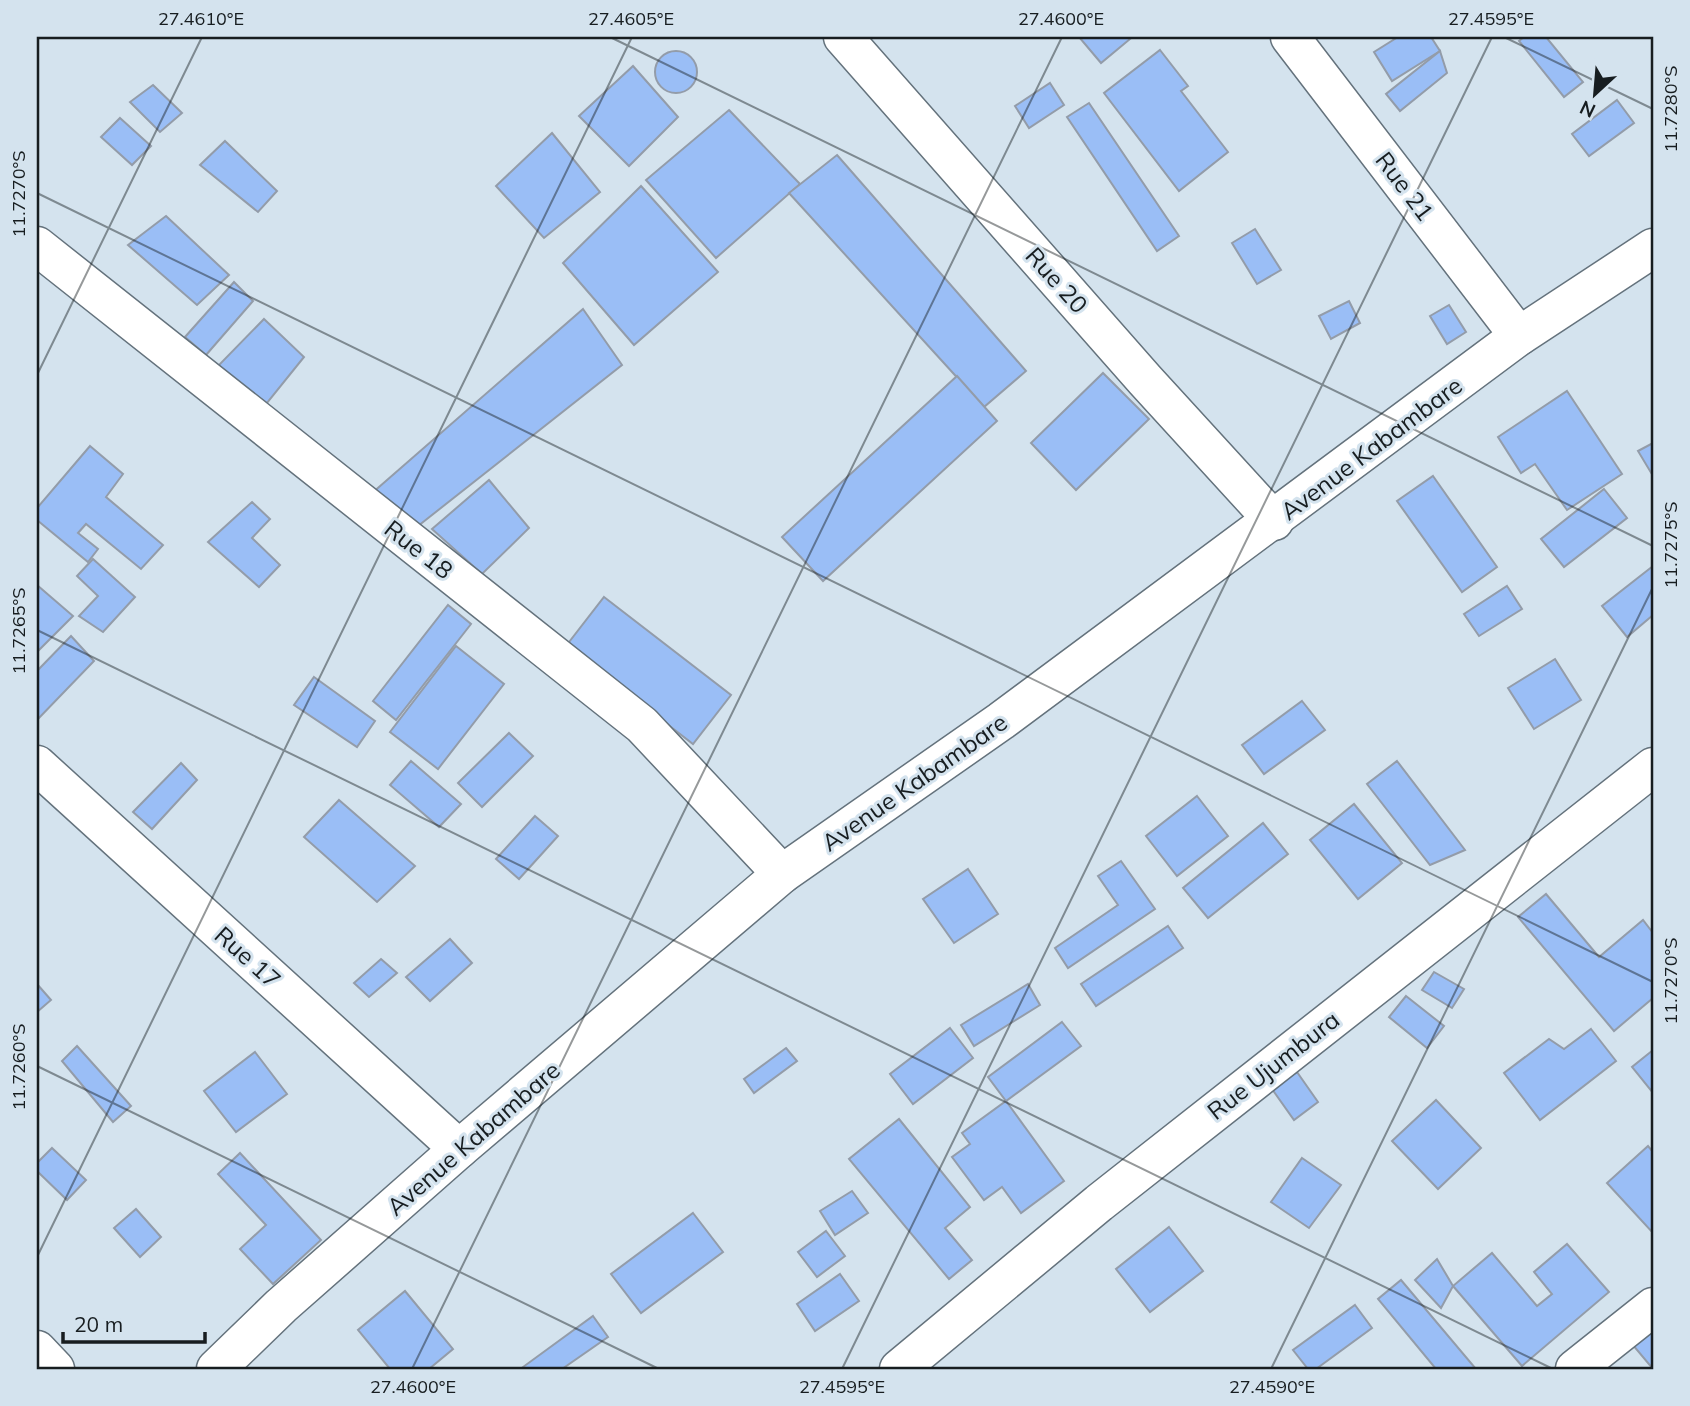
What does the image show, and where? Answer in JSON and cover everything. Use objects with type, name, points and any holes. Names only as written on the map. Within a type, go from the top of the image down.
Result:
[{"type":"street","name":"Rue 20","points":[[843,37],[1136,370],[1275,521]]},
{"type":"street","name":"Rue 21","points":[[1290,37],[1519,336]]},
{"type":"street","name":"Rue 18","points":[[37,246],[642,725],[782,874]]},
{"type":"street","name":"Avenue Kabambare","points":[[216,1369],[281,1306],[459,1149],[782,874],[1001,721],[1275,521],[1519,336],[1653,248]]},
{"type":"street","name":"Rue 17","points":[[37,765],[459,1149]]},
{"type":"street","name":"Rue Ujumbura","points":[[899,1369],[1099,1203],[1653,766]]},
{"type":"street","points":[[1575,1369],[1653,1307]]},
{"type":"street","points":[[37,1350],[55,1369]]},
{"type":"building","points":[[1079,37],[1128,37],[1130,39],[1101,63]]},
{"type":"building","points":[[1398,37],[1431,37],[1440,51],[1392,81],[1374,52]]},
{"type":"building","points":[[1524,37],[1546,37],[1583,82],[1564,97],[1519,41]]},
{"type":"building","points":[[1160,50],[1188,86],[1181,91],[1228,152],[1179,191],[1104,93]]},
{"type":"building","points":[[676,51],[691,57],[697,72],[691,87],[676,93],[661,87],[655,72],[661,57]]},
{"type":"building","points":[[1440,51],[1447,73],[1400,111],[1386,94]]},
{"type":"building","points":[[633,66],[678,117],[629,166],[579,116]]},
{"type":"building","points":[[1050,83],[1064,105],[1029,128],[1015,106]]},
{"type":"building","points":[[153,85],[182,113],[160,132],[130,102]]},
{"type":"building","points":[[1617,100],[1634,123],[1589,156],[1572,134]]},
{"type":"building","points":[[1089,103],[1179,236],[1157,251],[1067,117]]},
{"type":"building","points":[[729,110],[800,184],[716,258],[646,180]]},
{"type":"building","points":[[120,118],[151,146],[132,165],[101,137]]},
{"type":"building","points":[[552,133],[600,192],[544,238],[496,186]]},
{"type":"building","points":[[225,141],[277,191],[258,212],[200,165]]},
{"type":"building","points":[[837,155],[1026,371],[984,407],[789,193]]},
{"type":"building","points":[[641,186],[718,272],[634,345],[563,263]]},
{"type":"building","points":[[166,216],[229,275],[197,305],[128,245]]},
{"type":"building","points":[[1255,229],[1281,270],[1257,284],[1232,243]]},
{"type":"building","points":[[234,282],[253,301],[206,355],[185,337]]},
{"type":"building","points":[[1349,301],[1360,323],[1331,339],[1319,316]]},
{"type":"building","points":[[1449,305],[1466,332],[1447,344],[1430,316]]},
{"type":"building","points":[[583,309],[622,365],[413,530],[371,494]]},
{"type":"building","points":[[264,319],[304,357],[267,403],[217,367]]},
{"type":"building","points":[[1103,373],[1149,419],[1076,490],[1031,443]]},
{"type":"building","points":[[957,376],[997,421],[823,581],[782,537]]},
{"type":"building","points":[[1567,391],[1622,474],[1567,510],[1535,464],[1521,473],[1498,437]]},
{"type":"building","points":[[1653,443],[1653,476],[1638,451]]},
{"type":"building","points":[[90,446],[123,474],[106,497],[163,545],[141,569],[86,524],[78,533],[98,549],[88,562],[37,520],[37,508]]},
{"type":"building","points":[[1433,476],[1497,567],[1462,592],[1397,501]]},
{"type":"building","points":[[489,480],[529,528],[482,574],[432,529]]},
{"type":"building","points":[[1604,489],[1627,518],[1564,567],[1541,539]]},
{"type":"building","points":[[252,502],[270,519],[252,538],[280,565],[259,587],[208,542]]},
{"type":"building","points":[[93,559],[135,597],[103,632],[79,616],[98,596],[77,576]]},
{"type":"building","points":[[1653,566],[1653,615],[1627,637],[1602,606]]},
{"type":"building","points":[[37,585],[73,616],[37,652]]},
{"type":"building","points":[[1507,586],[1522,609],[1479,636],[1464,614]]},
{"type":"building","points":[[604,597],[731,695],[693,744],[566,646]]},
{"type":"building","points":[[448,605],[471,624],[396,720],[373,701]]},
{"type":"building","points":[[71,636],[94,661],[37,720],[37,671]]},
{"type":"building","points":[[456,646],[504,684],[438,769],[390,732]]},
{"type":"building","points":[[1555,659],[1581,700],[1534,729],[1508,688]]},
{"type":"building","points":[[314,677],[375,721],[357,747],[294,705]]},
{"type":"building","points":[[1302,701],[1325,730],[1264,774],[1242,745]]},
{"type":"building","points":[[509,733],[533,756],[482,807],[458,783]]},
{"type":"building","points":[[411,761],[461,804],[439,827],[390,785]]},
{"type":"building","points":[[1397,761],[1465,850],[1430,865],[1367,784]]},
{"type":"building","points":[[181,763],[197,780],[152,829],[133,812]]},
{"type":"building","points":[[1197,796],[1228,836],[1177,876],[1146,836]]},
{"type":"building","points":[[339,800],[415,866],[377,902],[304,837]]},
{"type":"building","points":[[1354,804],[1402,863],[1358,899],[1310,840]]},
{"type":"building","points":[[535,816],[558,836],[519,879],[496,859]]},
{"type":"building","points":[[1263,823],[1288,854],[1208,918],[1183,888]]},
{"type":"building","points":[[1121,861],[1155,909],[1068,968],[1055,948],[1118,905],[1098,876]]},
{"type":"building","points":[[968,869],[998,914],[954,943],[923,899]]},
{"type":"building","points":[[1546,894],[1599,957],[1643,920],[1653,933],[1653,998],[1614,1031],[1518,917]]},
{"type":"building","points":[[1168,926],[1183,948],[1096,1006],[1081,984]]},
{"type":"building","points":[[450,939],[472,963],[430,1001],[406,977]]},
{"type":"building","points":[[381,959],[397,973],[369,997],[354,983]]},
{"type":"building","points":[[1434,972],[1464,989],[1452,1008],[1422,990]]},
{"type":"building","points":[[37,984],[51,1000],[37,1012]]},
{"type":"building","points":[[1028,984],[1040,1005],[974,1046],[961,1025]]},
{"type":"building","points":[[1406,996],[1444,1026],[1427,1048],[1389,1017]]},
{"type":"building","points":[[1062,1022],[1081,1046],[1006,1101],[988,1077]]},
{"type":"building","points":[[950,1028],[973,1058],[913,1104],[890,1074]]},
{"type":"building","points":[[1591,1029],[1616,1061],[1540,1120],[1504,1073],[1549,1039],[1564,1049]]},
{"type":"building","points":[[77,1046],[131,1106],[113,1122],[62,1061]]},
{"type":"building","points":[[786,1048],[797,1061],[754,1093],[744,1079]]},
{"type":"building","points":[[1653,1050],[1653,1093],[1632,1067]]},
{"type":"building","points":[[255,1052],[287,1094],[236,1132],[204,1091]]},
{"type":"building","points":[[1297,1072],[1318,1102],[1294,1120],[1272,1089]]},
{"type":"building","points":[[1436,1100],[1481,1148],[1438,1189],[1392,1141]]},
{"type":"building","points":[[1006,1101],[1064,1181],[1021,1213],[1002,1187],[984,1200],[952,1157],[970,1144],[962,1133]]},
{"type":"building","points":[[899,1119],[970,1207],[945,1228],[972,1260],[949,1279],[849,1159]]},
{"type":"building","points":[[1648,1146],[1653,1152],[1653,1233],[1607,1183]]},
{"type":"building","points":[[52,1148],[86,1180],[67,1200],[37,1171],[37,1163]]},
{"type":"building","points":[[240,1153],[321,1240],[273,1284],[240,1249],[266,1225],[218,1174]]},
{"type":"building","points":[[1302,1158],[1341,1185],[1309,1228],[1271,1202]]},
{"type":"building","points":[[852,1191],[868,1213],[835,1235],[820,1211]]},
{"type":"building","points":[[136,1209],[161,1237],[140,1257],[114,1228]]},
{"type":"building","points":[[693,1213],[723,1252],[641,1313],[611,1274]]},
{"type":"building","points":[[1169,1227],[1203,1271],[1150,1312],[1116,1269]]},
{"type":"building","points":[[826,1231],[845,1256],[817,1277],[798,1252]]},
{"type":"building","points":[[1567,1244],[1609,1292],[1522,1366],[1453,1286],[1492,1253],[1537,1306],[1552,1294],[1534,1272]]},
{"type":"building","points":[[1437,1259],[1453,1286],[1441,1308],[1415,1280]]},
{"type":"building","points":[[840,1274],[859,1301],[815,1331],[797,1304]]},
{"type":"building","points":[[1401,1280],[1476,1369],[1436,1369],[1378,1299]]},
{"type":"building","points":[[405,1291],[453,1349],[429,1369],[390,1369],[358,1330]]},
{"type":"building","points":[[1355,1305],[1372,1328],[1316,1369],[1308,1369],[1293,1350]]},
{"type":"building","points":[[593,1316],[608,1337],[562,1369],[523,1367]]},
{"type":"building","points":[[1653,1329],[1653,1369],[1627,1338]]}]
